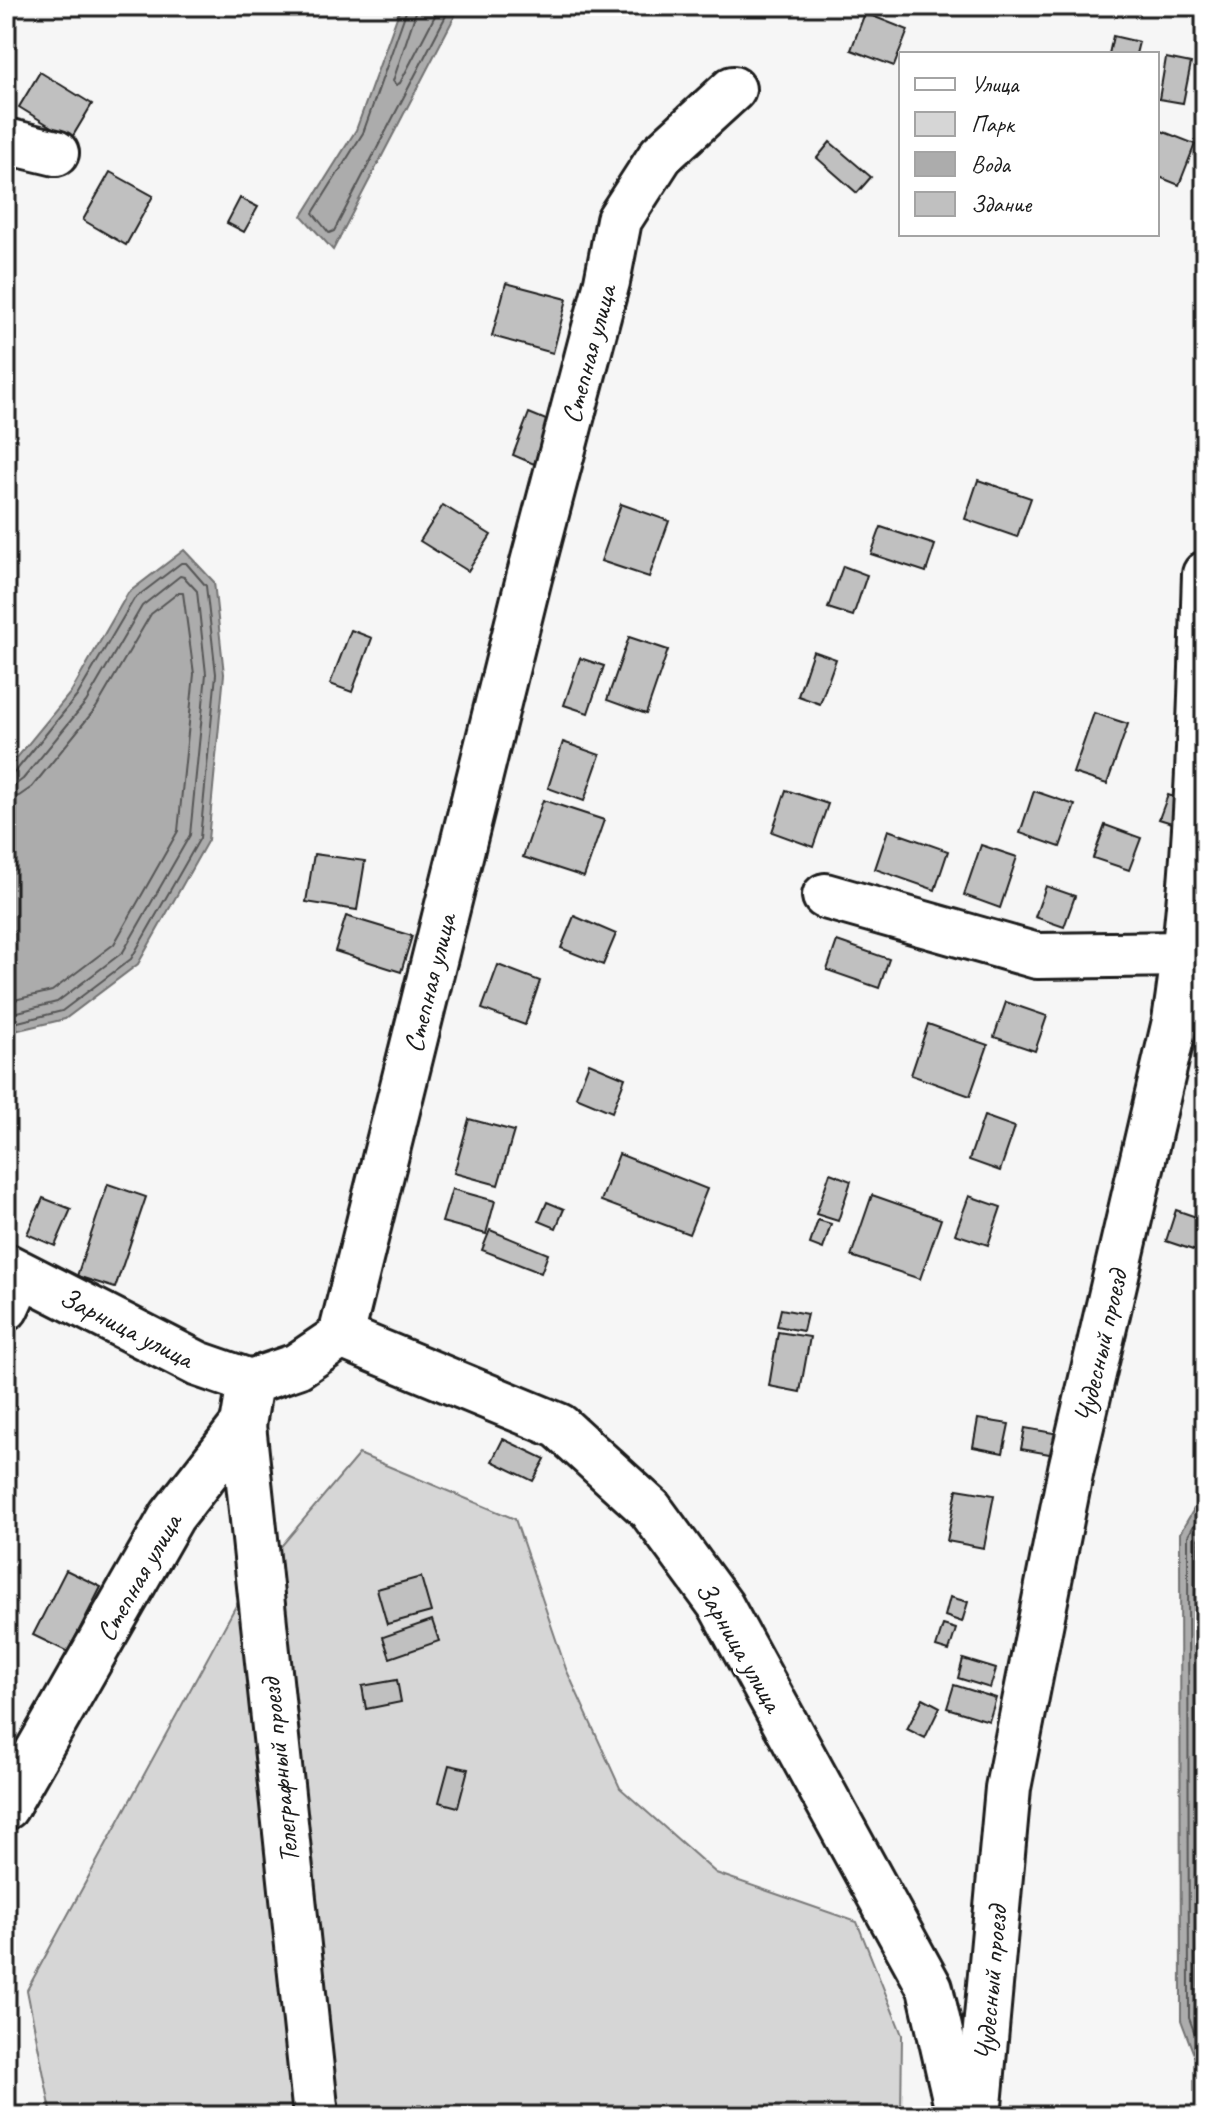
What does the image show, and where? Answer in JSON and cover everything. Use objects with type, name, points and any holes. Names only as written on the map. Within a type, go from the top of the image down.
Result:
[{"type":"street","name":"Степная улица","points":[[341,1336],[529,578],[607,282],[619,220],[661,155],[733,89]]},
{"type":"street","points":[[6,141],[56,153]]},
{"type":"street","name":"Чудесный проезд","points":[[978,2116],[1008,1788],[1071,1469],[1171,1036],[1185,954],[1205,574]]},
{"type":"street","points":[[825,896],[1037,956],[1185,954]]},
{"type":"street","name":"Зарница улица","points":[[11,1283],[127,1326],[198,1364],[250,1382]]},
{"type":"street","points":[[250,1382],[297,1366],[341,1336]]},
{"type":"street","name":"Зарница улица","points":[[341,1336],[559,1426],[650,1509],[721,1606],[930,1988],[959,2116]]},
{"type":"street","name":"Степная улица","points":[[6,1807],[172,1516],[243,1425],[250,1382]]},
{"type":"street","name":"Телеграфный проезд","points":[[243,1425],[316,2116]]},
{"type":"green space","points":[[359,1454],[515,1519],[566,1669],[620,1788],[716,1873],[857,1922],[902,2035],[901,2116],[52,2116],[27,1990],[245,1589]]},
{"type":"water","points":[[401,6],[460,6],[333,250],[302,216],[356,130]]},
{"type":"water","points":[[184,550],[214,582],[224,674],[208,840],[138,964],[65,1019],[6,1033],[6,771],[71,692],[128,593]]},
{"type":"water","points":[[1205,1490],[1205,2084],[1181,2020],[1180,1533]]},
{"type":"building","points":[[865,13],[908,30],[894,66],[851,50]]},
{"type":"building","points":[[1113,36],[1139,42],[1136,52],[1109,52]]},
{"type":"building","points":[[1166,58],[1191,63],[1183,103],[1159,99]]},
{"type":"building","points":[[40,72],[92,104],[71,139],[19,107]]},
{"type":"building","points":[[1159,130],[1195,144],[1179,185],[1159,177]]},
{"type":"building","points":[[830,142],[871,177],[857,193],[817,158]]},
{"type":"building","points":[[110,172],[153,196],[126,245],[83,220]]},
{"type":"building","points":[[240,198],[258,207],[244,232],[227,223]]},
{"type":"building","points":[[506,283],[567,299],[553,353],[492,336]]},
{"type":"building","points":[[529,413],[551,422],[534,464],[513,455]]},
{"type":"building","points":[[978,480],[1031,498],[1017,537],[965,519]]},
{"type":"building","points":[[621,504],[669,521],[649,577],[601,561]]},
{"type":"building","points":[[443,505],[491,535],[468,571],[420,541]]},
{"type":"building","points":[[881,527],[935,545],[926,572],[871,554]]},
{"type":"building","points":[[843,566],[867,575],[853,616],[828,608]]},
{"type":"building","points":[[351,630],[372,638],[352,692],[330,684]]},
{"type":"building","points":[[629,637],[668,650],[646,714],[607,700]]},
{"type":"building","points":[[813,651],[836,659],[820,704],[798,696]]},
{"type":"building","points":[[580,658],[604,666],[588,713],[564,705]]},
{"type":"building","points":[[1094,713],[1128,724],[1107,784],[1073,773]]},
{"type":"building","points":[[563,742],[600,755],[584,801],[548,788]]},
{"type":"building","points":[[786,790],[828,804],[813,847],[772,832]]},
{"type":"building","points":[[1034,791],[1075,805],[1060,847],[1020,833]]},
{"type":"building","points":[[1168,795],[1180,799],[1172,823],[1159,819]]},
{"type":"building","points":[[543,800],[604,820],[584,877],[523,857]]},
{"type":"building","points":[[1105,825],[1141,838],[1129,870],[1093,858]]},
{"type":"building","points":[[888,830],[948,851],[935,890],[875,869]]},
{"type":"building","points":[[981,845],[1017,857],[1000,908],[964,895]]},
{"type":"building","points":[[314,854],[365,861],[357,910],[306,902]]},
{"type":"building","points":[[1046,886],[1075,896],[1064,927],[1035,917]]},
{"type":"building","points":[[346,916],[412,936],[401,972],[335,951]]},
{"type":"building","points":[[574,916],[616,934],[603,965],[561,948]]},
{"type":"building","points":[[837,941],[889,959],[879,988],[827,970]]},
{"type":"building","points":[[498,965],[540,981],[525,1025],[482,1009]]},
{"type":"building","points":[[1006,1002],[1047,1016],[1035,1051],[994,1037]]},
{"type":"building","points":[[928,1024],[988,1045],[970,1096],[911,1075]]},
{"type":"building","points":[[589,1063],[625,1078],[612,1112],[576,1097]]},
{"type":"building","points":[[984,1116],[1015,1127],[1000,1171],[969,1160]]},
{"type":"building","points":[[469,1119],[514,1131],[498,1185],[454,1173]]},
{"type":"building","points":[[619,1154],[707,1189],[689,1234],[601,1201]]},
{"type":"building","points":[[830,1173],[851,1181],[838,1221],[816,1214]]},
{"type":"building","points":[[108,1184],[146,1197],[115,1288],[77,1276]]},
{"type":"building","points":[[452,1189],[495,1201],[486,1234],[442,1222]]},
{"type":"building","points":[[872,1195],[941,1219],[920,1279],[851,1256]]},
{"type":"building","points":[[969,1196],[1001,1207],[988,1245],[955,1234]]},
{"type":"building","points":[[43,1198],[71,1209],[55,1246],[27,1234]]},
{"type":"building","points":[[547,1202],[564,1209],[556,1228],[539,1221]]},
{"type":"building","points":[[1176,1210],[1205,1220],[1205,1254],[1166,1241]]},
{"type":"building","points":[[818,1220],[831,1224],[823,1249],[810,1244]]},
{"type":"building","points":[[490,1230],[548,1254],[541,1273],[482,1250]]},
{"type":"building","points":[[781,1309],[807,1314],[803,1331],[777,1326]]},
{"type":"building","points":[[778,1332],[810,1337],[800,1392],[769,1386]]},
{"type":"building","points":[[978,1419],[1009,1424],[1003,1453],[973,1447]]},
{"type":"building","points":[[1025,1428],[1065,1435],[1061,1456],[1021,1449]]},
{"type":"building","points":[[503,1439],[545,1459],[533,1481],[492,1461]]},
{"type":"building","points":[[957,1489],[994,1495],[984,1548],[947,1541]]},
{"type":"building","points":[[66,1570],[101,1587],[68,1652],[33,1635]]},
{"type":"building","points":[[421,1577],[431,1612],[387,1624],[377,1589]]},
{"type":"building","points":[[950,1597],[968,1602],[962,1622],[945,1616]]},
{"type":"building","points":[[432,1620],[439,1641],[390,1658],[383,1637]]},
{"type":"building","points":[[943,1625],[956,1629],[949,1651],[936,1647]]},
{"type":"building","points":[[963,1659],[996,1669],[990,1688],[958,1678]]},
{"type":"building","points":[[397,1680],[401,1702],[366,1709],[362,1686]]},
{"type":"building","points":[[954,1685],[996,1698],[989,1721],[947,1708]]},
{"type":"building","points":[[923,1698],[940,1707],[925,1738],[907,1729]]},
{"type":"building","points":[[449,1765],[468,1769],[458,1807],[439,1802]]}]
